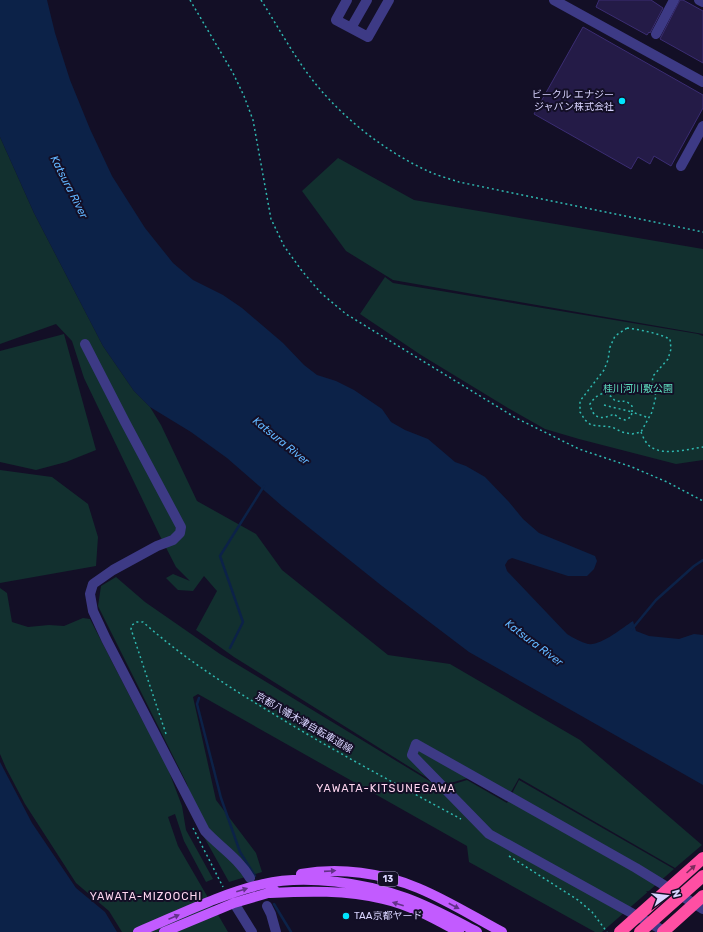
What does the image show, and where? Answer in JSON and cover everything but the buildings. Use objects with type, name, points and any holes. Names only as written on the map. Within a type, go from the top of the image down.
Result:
[{"type":"highway","points":[[620,932],[703,858]]},
{"type":"highway","points":[[640,932],[703,876]]},
{"type":"highway","points":[[664,932],[703,896]]},
{"type":"main road","name":"13","points":[[138,932],[264,884],[298,875],[337,870],[382,877],[418,888],[502,932]]},
{"type":"main road","name":"13","points":[[264,884],[312,879],[376,889],[407,898],[478,932]]},
{"type":"main road","name":"13","points":[[270,893],[290,887],[312,885],[330,881]]},
{"type":"main road","name":"13","points":[[164,932],[226,898],[270,893],[326,891],[385,899],[430,916],[459,932]]},
{"type":"lane","points":[[347,0],[336,20],[368,36],[389,0]]},
{"type":"lane","points":[[351,28],[367,0]]},
{"type":"lane","points":[[554,0],[703,82]]},
{"type":"lane","points":[[656,34],[674,0]]},
{"type":"lane","points":[[699,0],[703,2]]},
{"type":"lane","points":[[681,166],[703,126]]},
{"type":"lane","points":[[85,344],[181,526],[180,533],[173,540],[157,546],[112,570],[93,584],[90,594],[93,611],[205,831],[235,859],[250,878]]},
{"type":"lane","points":[[664,932],[489,834],[412,755],[416,744],[636,868],[703,909]]},
{"type":"lane","points":[[226,898],[252,932]]},
{"type":"lane","points":[[267,906],[276,932]]},
{"type":"path","points":[[190,0],[233,73],[253,120],[271,219],[284,246],[302,271],[321,293],[346,314],[516,418],[578,449],[632,467],[667,482],[703,501]]},
{"type":"path","points":[[261,0],[301,64],[324,94],[364,132],[413,164],[432,173],[459,182],[703,232]]},
{"type":"path","points":[[627,328],[661,335],[670,339],[671,348],[668,359],[652,376],[652,384],[656,396],[652,412],[641,432],[632,434],[622,432],[612,427],[591,425],[585,420],[580,412],[580,401],[604,370],[608,360],[610,347],[615,336],[627,328]]},
{"type":"path","points":[[601,393],[607,394],[612,396],[615,401],[624,400],[628,402],[632,406],[632,412],[631,417],[625,420],[614,414],[603,418],[596,417],[590,404],[594,396],[601,393]]},
{"type":"path","points":[[604,405],[649,418]]},
{"type":"path","points":[[641,432],[650,447],[658,450],[673,452],[703,447]]},
{"type":"path","name":"京都八幡木津自転車道線","points":[[168,741],[131,629],[132,624],[137,622],[143,622],[220,681],[286,722],[387,780],[462,819]]},
{"type":"path","points":[[509,856],[578,900],[592,912],[607,932]]},
{"type":"green space","points":[[0,137],[34,213],[103,346],[134,391],[150,407],[161,425],[197,501],[256,534],[282,570],[388,655],[450,664],[580,740],[702,845],[675,868],[519,778],[506,801],[468,778],[440,786],[234,657],[196,630],[217,591],[204,576],[193,591],[178,590],[166,578],[173,574],[190,581],[176,567],[160,536],[84,378],[72,341],[56,324],[0,344]]},
{"type":"green space","points":[[338,158],[414,200],[703,249],[703,334],[393,280],[346,251],[302,191]]},
{"type":"green space","name":"桂川河川敷公園","points":[[385,277],[393,283],[703,336],[703,460],[676,464],[579,439],[545,429],[508,408],[421,355],[360,314]]},
{"type":"green space","points":[[64,334],[96,450],[66,462],[36,470],[0,462],[0,351]]},
{"type":"green space","points":[[0,470],[52,477],[88,504],[98,537],[96,566],[0,583]]},
{"type":"green space","points":[[116,577],[145,602],[220,654],[441,788],[467,780],[507,803],[519,780],[674,869],[602,932],[595,932],[469,862],[467,846],[198,694],[193,697],[216,800],[256,853],[262,872],[229,882],[199,828],[187,784],[98,606],[101,586]]},
{"type":"green space","points":[[0,588],[7,593],[12,622],[28,627],[49,625],[64,626],[83,618],[90,619],[165,761],[182,806],[186,830],[213,879],[206,882],[184,841],[175,814],[168,817],[178,846],[228,932],[122,932],[109,911],[76,883],[25,804],[0,754]]},
{"type":"water","name":"Katsura River","points":[[0,0],[47,0],[55,33],[70,80],[90,129],[112,176],[145,228],[173,263],[193,280],[223,295],[242,308],[283,343],[304,365],[317,375],[336,381],[354,390],[382,409],[391,422],[405,430],[428,439],[455,462],[466,466],[485,477],[523,519],[539,533],[595,556],[597,561],[594,569],[587,576],[568,576],[512,558],[508,560],[505,565],[507,571],[567,634],[588,644],[593,644],[605,639],[633,621],[636,631],[649,636],[679,639],[694,634],[703,635],[703,785],[469,652],[382,586],[282,506],[227,458],[191,432],[150,407],[134,391],[103,346],[34,213],[0,137]]},
{"type":"water","points":[[0,762],[32,823],[76,888],[105,912],[117,932],[0,932]]},
{"type":"waterway","points":[[230,648],[243,622],[220,556],[264,486]]},
{"type":"waterway","points":[[632,629],[656,600],[694,566],[703,560]]},
{"type":"waterway","points":[[199,698],[197,704],[221,798],[240,852],[255,876]]},
{"type":"waterway","points":[[274,904],[291,932]]},
{"type":"place","name":"ビークル エナジー ジャパン株式会社","points":[[622,101]]},
{"type":"place","name":"TAA京都ヤード","points":[[346,916]]},
{"type":"district","name":"YAWATA-KITSUNEGAWA","points":[[386,788]]},
{"type":"district","name":"YAWATA-MIZOOCHI","points":[[146,896]]}]
